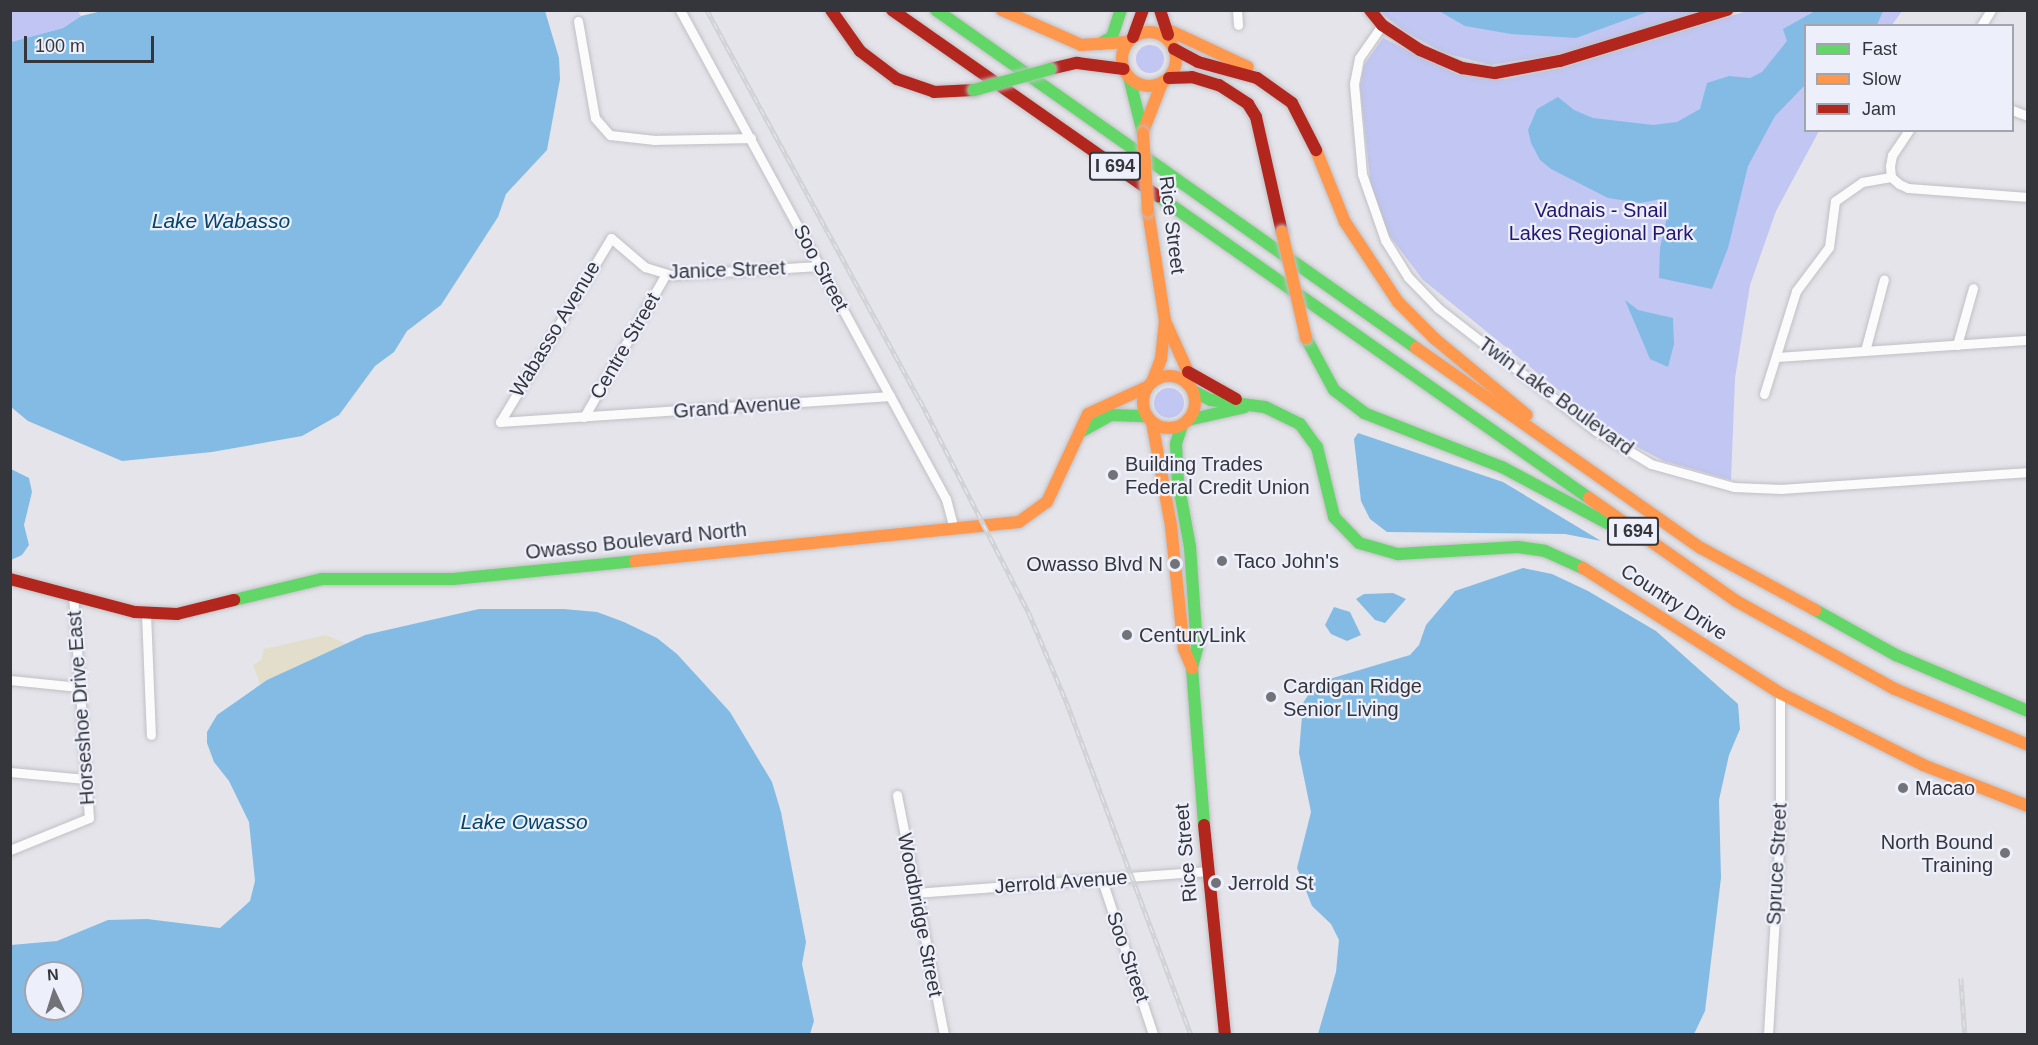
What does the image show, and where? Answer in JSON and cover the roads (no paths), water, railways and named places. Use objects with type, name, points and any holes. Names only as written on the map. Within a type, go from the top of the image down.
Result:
[{"type":"main road","points":[[831,10],[860,51],[897,79],[934,92],[974,90],[1077,63],[1127,73],[1144,85],[1192,77],[1219,85],[1248,104],[1256,117],[1306,338],[1334,390],[1364,413],[1526,479],[1736,602]]},
{"type":"main road","name":"I 694","points":[[892,10],[1736,602],[1895,689],[2028,745]]},
{"type":"main road","name":"I 694","points":[[936,10],[1629,500],[1701,548],[1844,629],[1948,679],[2028,711]]},
{"type":"main road","points":[[1002,10],[1071,42],[1100,44],[1156,33],[1198,62],[1257,78],[1292,103]]},
{"type":"main road","points":[[1100,44],[1112,37],[1121,10]]},
{"type":"main road","points":[[1127,73],[1123,52],[1143,10]]},
{"type":"main road","points":[[1160,10],[1172,45],[1175,64],[1165,80]]},
{"type":"main road","points":[[1370,10],[1382,25],[1448,63],[1496,73],[1530,69],[1727,10]]},
{"type":"main road","points":[[1166,29],[1207,45],[1279,86],[1306,124],[1356,244],[1409,315],[1629,500]]},
{"type":"main road","name":"Rice Street","points":[[1127,73],[1143,133],[1148,212],[1165,321],[1190,382]]},
{"type":"main road","name":"Rice Street","points":[[1143,133],[1165,80]]},
{"type":"main road","name":"Rice Street","points":[[1150,385],[1161,359],[1165,321]]},
{"type":"main road","points":[[1149,419],[1143,401],[1150,385],[1167,376],[1190,382],[1245,403]]},
{"type":"main road","points":[[1185,422],[1195,406],[1190,382]]},
{"type":"main road","name":"Country Drive","points":[[1190,382],[1211,400],[1245,403],[1290,417],[1309,434],[1322,460],[1334,517],[1359,543],[1398,554],[1497,547],[1545,551],[1603,579],[1780,693],[1923,765],[2028,806]]},
{"type":"main road","name":"Owasso Boulevard North","points":[[10,579],[73,597],[146,613],[185,613],[254,593],[330,579],[453,579],[1019,522],[1036,514],[1052,494],[1091,411],[1150,385]]},
{"type":"main road","points":[[1082,431],[1111,415],[1149,419],[1166,428],[1245,403]]},
{"type":"main road","name":"Rice Street","points":[[1149,419],[1171,526],[1184,650],[1192,668]]},
{"type":"main road","name":"Rice Street","points":[[1185,422],[1176,455],[1191,557],[1197,648],[1192,668],[1207,871],[1225,1035]]},
{"type":"street","name":"Soo Street","points":[[680,10],[946,499],[954,528]]},
{"type":"street","points":[[1237,10],[1238,25]]},
{"type":"street","points":[[1982,24],[1991,10]]},
{"type":"street","points":[[578,21],[595,118],[610,135],[646,140],[751,138]]},
{"type":"street","name":"Twin Lake Boulevard","points":[[1382,25],[1359,58],[1354,93],[1363,182],[1386,240],[1408,277],[1438,308],[1596,431],[1651,464],[1734,488],[1781,489],[2028,472]]},
{"type":"street","points":[[2014,110],[2028,116]]},
{"type":"street","points":[[1891,177],[1892,155],[1908,132]]},
{"type":"street","points":[[1764,394],[1796,291],[1829,246],[1835,201],[1862,182],[1891,177],[1908,188],[2028,197]]},
{"type":"street","name":"Janice Street","points":[[611,238],[635,260],[666,274],[819,266]]},
{"type":"street","name":"Wabasso Avenue","points":[[500,422],[611,238]]},
{"type":"street","name":"Centre Street","points":[[584,417],[666,274]]},
{"type":"street","points":[[1864,351],[1884,279]]},
{"type":"street","points":[[1957,345],[1973,288]]},
{"type":"street","points":[[1777,357],[2028,340]]},
{"type":"street","name":"Grand Avenue","points":[[500,422],[890,396]]},
{"type":"street","name":"Horseshoe Drive East","points":[[10,850],[89,819],[73,597]]},
{"type":"street","points":[[146,613],[151,735]]},
{"type":"street","points":[[10,680],[79,687]]},
{"type":"street","name":"Spruce Street","points":[[1768,1035],[1780,829],[1780,693]]},
{"type":"street","points":[[10,772],[86,779]]},
{"type":"street","name":"Woodbridge Street","points":[[897,795],[944,1035]]},
{"type":"street","name":"Jerrold Avenue","points":[[916,893],[1207,871]]},
{"type":"street","name":"Soo Street","points":[[1102,879],[1153,1035]]},
{"type":"water","name":"Lake Wabasso","points":[[102,11],[545,11],[559,58],[560,79],[547,150],[506,194],[498,217],[441,305],[407,331],[394,352],[375,366],[339,415],[302,436],[212,452],[122,461],[28,421],[11,407],[11,42],[63,28],[81,16]]},
{"type":"water","points":[[1439,11],[1650,11],[1576,38],[1511,34],[1465,26]]},
{"type":"water","points":[[1815,11],[1883,11],[1877,24],[1804,24],[1804,86],[1775,116],[1748,166],[1728,248],[1712,289],[1659,278],[1660,248],[1668,213],[1662,199],[1640,203],[1608,198],[1551,169],[1540,160],[1531,143],[1528,130],[1537,109],[1558,97],[1574,110],[1593,118],[1653,125],[1677,122],[1700,109],[1707,83],[1729,76],[1750,78],[1762,72],[1787,41],[1783,29]]},
{"type":"water","points":[[1625,300],[1638,310],[1673,318],[1674,344],[1668,367],[1650,359]]},
{"type":"water","points":[[1358,433],[1503,482],[1601,541],[1565,534],[1387,532],[1370,519],[1361,501],[1354,439]]},
{"type":"water","points":[[11,469],[29,478],[32,492],[24,525],[29,545],[22,555],[11,560]]},
{"type":"water","points":[[1523,568],[1552,574],[1588,591],[1656,631],[1738,704],[1740,729],[1729,755],[1719,800],[1721,878],[1705,1011],[1694,1034],[1318,1034],[1336,972],[1339,940],[1331,924],[1312,906],[1297,868],[1311,812],[1299,753],[1303,703],[1316,683],[1410,655],[1419,645],[1426,625],[1455,591]]},
{"type":"water","points":[[1393,593],[1406,599],[1385,623],[1375,620],[1356,599],[1364,594]]},
{"type":"water","points":[[1334,607],[1350,612],[1361,635],[1347,641],[1331,634],[1325,625]]},
{"type":"water","name":"Lake Owasso","points":[[479,609],[564,609],[597,612],[657,638],[677,654],[730,712],[772,782],[781,812],[806,942],[802,964],[814,1021],[810,1034],[11,1034],[11,945],[57,941],[108,920],[147,919],[220,928],[250,901],[255,881],[249,822],[229,781],[214,762],[207,743],[207,732],[217,715],[267,680],[365,635]]},
{"type":"railway","points":[[707,10],[920,400],[1029,613],[1067,703],[1191,1034]]},
{"type":"railway","points":[[1961,978],[1965,1034]]},
{"type":"place","name":"Building Trades Federal Credit Union","points":[[1113,475]]},
{"type":"place","name":"Taco John's","points":[[1222,561]]},
{"type":"place","name":"Owasso Blvd N","points":[[1175,564]]},
{"type":"place","name":"CenturyLink","points":[[1127,635]]},
{"type":"place","name":"Cardigan Ridge Senior Living","points":[[1271,697]]},
{"type":"place","name":"Macao","points":[[1903,788]]},
{"type":"place","name":"North Bound Training","points":[[2005,853]]},
{"type":"place","name":"Jerrold St","points":[[1216,883]]},
{"type":"park label","name":"Vadnais - Snail Lakes Regional Park","points":[[1601,222]]}]
